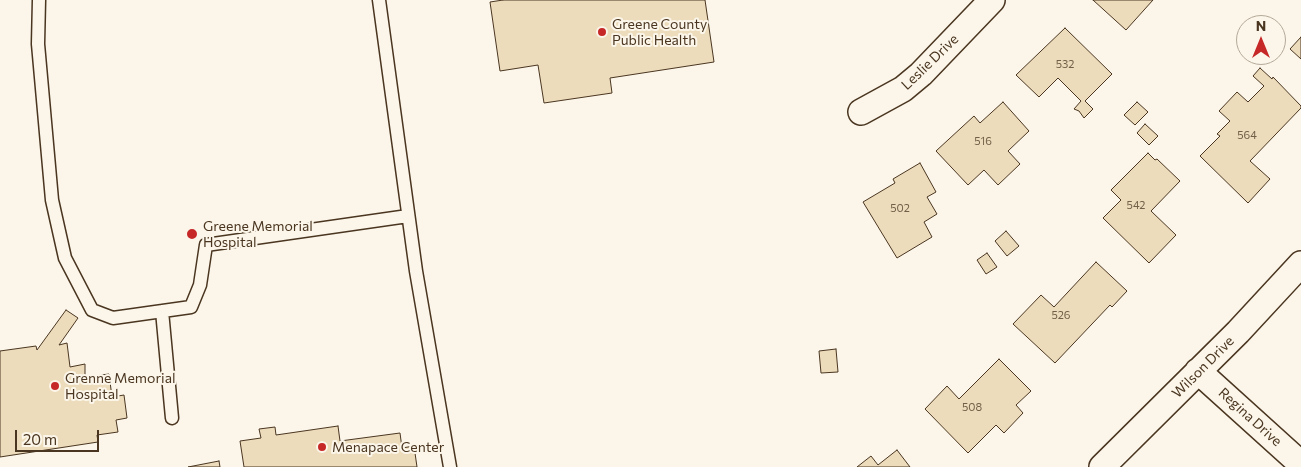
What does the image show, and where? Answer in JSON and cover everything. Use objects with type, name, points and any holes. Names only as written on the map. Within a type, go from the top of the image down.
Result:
[{"type":"street","name":"Leslie Drive","points":[[861,112],[903,90],[921,74],[992,0]]},
{"type":"street","name":"Wilson Drive","points":[[1102,467],[1238,332],[1301,264]]},
{"type":"street","name":"Regina Drive","points":[[1198,371],[1301,464]]},
{"type":"lane","points":[[39,0],[38,44],[52,200],[65,258],[92,310],[113,318],[191,307],[200,284],[206,245],[408,216]]},
{"type":"lane","points":[[379,0],[416,272],[450,467]]},
{"type":"lane","points":[[162,311],[172,418]]},
{"type":"building","name":"Greene County Public Health","points":[[503,0],[705,0],[714,62],[610,78],[612,93],[544,103],[538,65],[500,71],[490,2]]},
{"type":"building","points":[[1093,0],[1153,0],[1126,30]]},
{"type":"building","points":[[1065,28],[1112,74],[1085,101],[1093,109],[1084,118],[1079,111],[1074,109],[1081,101],[1058,78],[1039,97],[1016,75]]},
{"type":"building","points":[[1301,37],[1301,59],[1290,49]]},
{"type":"building","points":[[1260,68],[1272,79],[1273,77],[1301,108],[1250,161],[1270,179],[1248,203],[1200,156],[1220,136],[1217,134],[1230,121],[1219,111],[1237,92],[1248,102],[1264,86],[1253,76]]},
{"type":"building","points":[[1003,102],[1029,131],[1008,151],[1020,164],[998,185],[984,170],[968,185],[936,151],[974,116],[980,123]]},
{"type":"building","points":[[1137,102],[1148,112],[1135,125],[1124,115]]},
{"type":"building","points":[[1145,124],[1158,136],[1149,145],[1137,133]]},
{"type":"building","points":[[1148,153],[1180,181],[1151,211],[1176,235],[1149,263],[1103,218],[1121,200],[1111,190]]},
{"type":"building","points":[[920,163],[936,192],[927,197],[937,214],[924,222],[932,237],[897,258],[863,202],[895,183],[893,179]]},
{"type":"building","points":[[1006,231],[1019,246],[1007,256],[995,241]]},
{"type":"building","points":[[987,253],[997,267],[986,274],[977,260]]},
{"type":"building","points":[[1096,262],[1127,291],[1112,307],[1110,305],[1055,363],[1013,324],[1041,295],[1054,307]]},
{"type":"building","name":"Grenne Memorial Hospital","points":[[66,310],[78,318],[59,345],[67,343],[70,367],[85,364],[85,377],[109,374],[112,397],[124,395],[127,418],[116,420],[118,432],[97,435],[98,442],[0,457],[0,351],[36,346],[37,350]]},
{"type":"building","points":[[836,349],[838,372],[821,373],[819,351]]},
{"type":"building","points":[[999,359],[1031,391],[1016,405],[1023,413],[1004,433],[996,425],[968,453],[925,409],[947,386],[959,399]]},
{"type":"building","name":"Menapace Center","points":[[338,426],[340,441],[400,433],[402,448],[414,446],[417,467],[244,467],[240,441],[261,438],[259,429],[275,427],[276,435]]},
{"type":"building","points":[[897,450],[910,467],[857,467],[871,456],[878,465]]},
{"type":"building","points":[[219,461],[220,467],[188,467]]},
{"type":"place","name":"Greene County Public Health","points":[[602,32]]},
{"type":"place","name":"Greene Memorial Hospital","points":[[192,234]]},
{"type":"place","name":"Grenne Memorial Hospital","points":[[55,386]]},
{"type":"place","name":"Menapace Center","points":[[322,447]]}]
